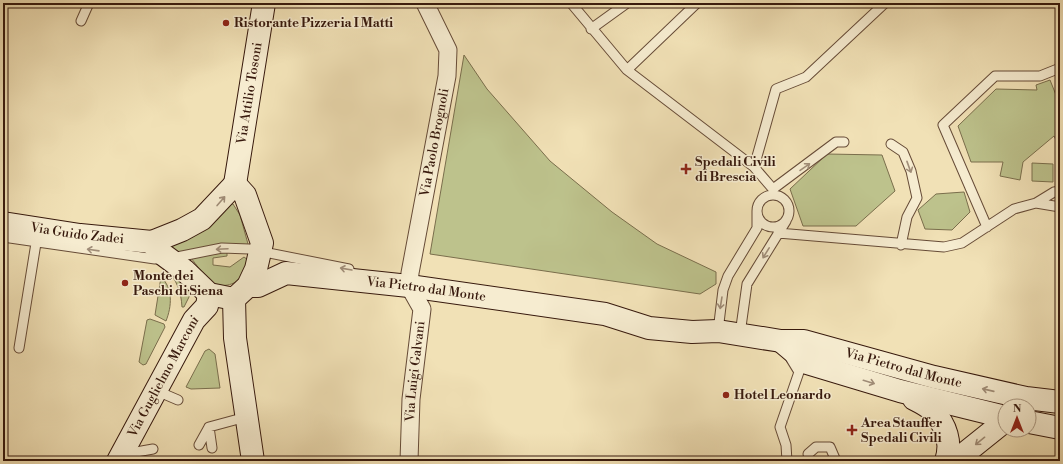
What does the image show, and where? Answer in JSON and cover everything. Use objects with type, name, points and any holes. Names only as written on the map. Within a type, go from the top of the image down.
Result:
[{"type":"street","name":"Via Attilio Tosoni","points":[[236,184],[264,3]]},
{"type":"street","name":"Via Paolo Brognoli","points":[[409,286],[411,262],[447,76],[448,50],[425,3]]},
{"type":"street","points":[[241,292],[209,294],[184,270],[159,250],[182,230],[202,219],[236,184],[245,195],[262,243],[256,269],[241,292],[235,338],[253,461]]},
{"type":"street","name":"Via Guido Zadei","points":[[3,223],[37,235],[159,250]]},
{"type":"street","name":"Via Pietro dal Monte","points":[[241,292],[286,273],[409,286],[605,314],[633,312],[700,321],[718,331],[781,341],[804,341],[1009,398]]},
{"type":"street","name":"Via Luigi Galvani","points":[[409,286],[422,309],[410,399],[409,461]]},
{"type":"street","name":"Via Guglielmo Marconi","points":[[120,458],[194,320],[207,306],[209,294]]},
{"type":"street","name":"Via Pietro dal Monte","points":[[781,341],[808,362],[900,391]]},
{"type":"street","points":[[900,391],[997,415]]},
{"type":"street","points":[[900,391],[932,410],[943,425],[948,435],[949,451],[946,461]]},
{"type":"street","name":"Via Pietro dal Monte","points":[[1037,402],[1060,402]]},
{"type":"street","points":[[1037,424],[1060,428]]},
{"type":"street","points":[[955,461],[997,427]]},
{"type":"lane","points":[[81,21],[89,3]]},
{"type":"lane","points":[[571,3],[591,29],[627,70],[754,167],[773,192],[783,198],[786,202],[789,211],[786,220],[747,284],[740,334]]},
{"type":"lane","points":[[591,29],[628,3]]},
{"type":"lane","points":[[627,70],[697,3]]},
{"type":"lane","points":[[754,167],[776,89],[806,77],[885,3]]},
{"type":"lane","points":[[987,227],[942,125],[995,76],[1040,76],[1060,68]]},
{"type":"lane","points":[[718,331],[724,290],[728,276],[757,228],[758,206],[764,198],[836,142],[844,142]]},
{"type":"lane","points":[[891,144],[903,152],[911,171],[917,198],[907,217],[901,244]]},
{"type":"lane","points":[[778,234],[944,247],[962,243],[1014,209],[1036,203],[1054,192],[1060,191]]},
{"type":"lane","points":[[1036,203],[1060,207]]},
{"type":"lane","points":[[757,211],[760,220],[768,226],[778,226],[786,220]]},
{"type":"lane","points":[[3,237],[37,235],[19,348]]},
{"type":"lane","points":[[159,250],[222,248],[260,251],[288,259],[396,278],[409,286]]},
{"type":"lane","points":[[781,341],[799,372],[780,427],[786,445],[787,461]]},
{"type":"lane","points":[[157,391],[178,400]]},
{"type":"lane","points":[[199,445],[209,427],[246,417]]},
{"type":"lane","points":[[209,427],[212,448]]},
{"type":"lane","points":[[808,454],[816,447],[830,447],[836,461]]},
{"type":"lane","points":[[120,458],[153,449]]},
{"type":"green space","points":[[464,55],[487,89],[550,161],[612,212],[657,244],[716,272],[716,284],[700,294],[430,254]]},
{"type":"green space","points":[[1050,80],[1060,105],[1060,138],[1056,140],[1054,136],[1023,162],[1020,180],[1000,176],[1003,162],[971,162],[958,126],[996,89],[1037,90],[1036,85]]},
{"type":"green space","points":[[827,154],[882,155],[895,191],[856,226],[803,226],[790,189]]},
{"type":"green space","points":[[1032,163],[1053,164],[1053,182],[1032,181]]},
{"type":"green space","points":[[964,192],[970,212],[952,230],[925,229],[918,210],[936,194]]},
{"type":"green space","points":[[229,204],[233,204],[240,215],[248,244],[247,245],[172,254],[160,247],[199,232],[215,220]]},
{"type":"green space","points":[[227,252],[227,256],[213,258],[213,265],[230,267],[244,257],[248,260],[243,275],[240,279],[232,284],[222,286],[209,281],[191,258]]},
{"type":"green space","points":[[166,268],[191,293],[184,307],[182,307],[178,286]]},
{"type":"green space","points":[[161,277],[168,286],[170,298],[166,321],[155,315]]},
{"type":"green space","points":[[150,319],[164,324],[165,327],[146,364],[143,365],[139,362],[147,320]]},
{"type":"green space","points":[[209,349],[215,354],[220,388],[191,389],[186,387],[205,351]]},
{"type":"place","name":"Ristorante Pizzeria I Matti","points":[[226,23]]},
{"type":"place","name":"Spedali Civili di Brescia","points":[[686,169]]},
{"type":"place","name":"Monte dei Paschi di Siena","points":[[125,283]]},
{"type":"place","name":"Hotel Leonardo","points":[[726,395]]},
{"type":"place","name":"Area Stauffer Spedali Civili","points":[[852,430]]}]
